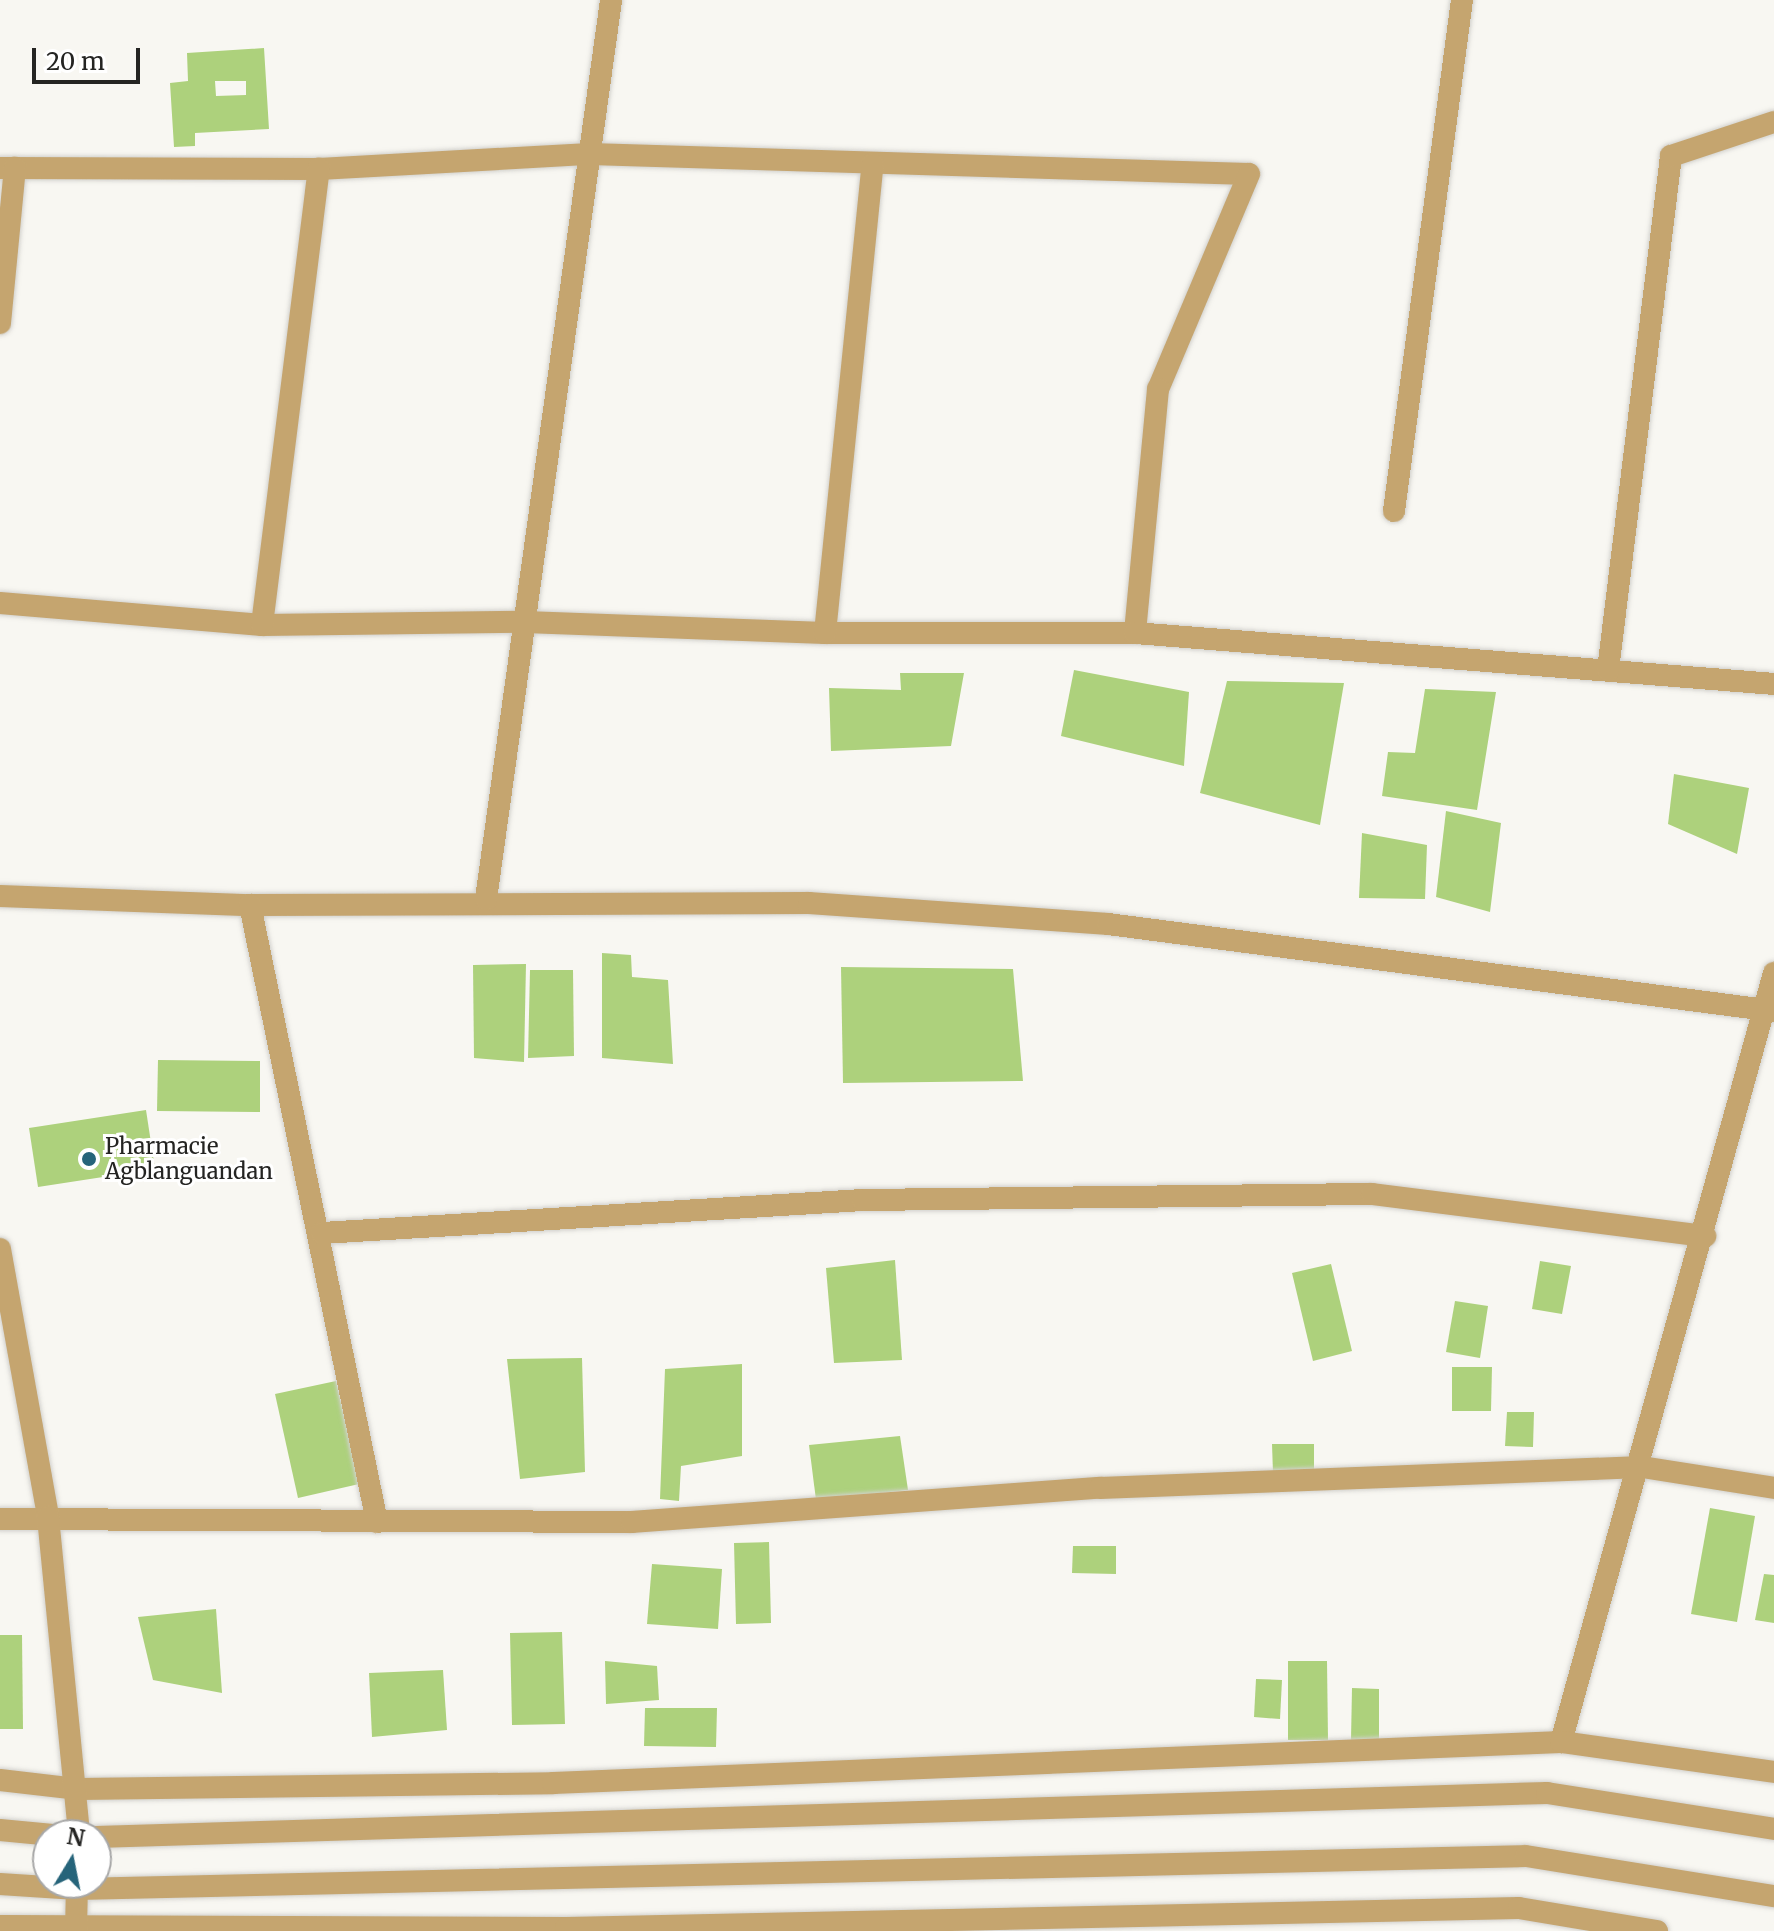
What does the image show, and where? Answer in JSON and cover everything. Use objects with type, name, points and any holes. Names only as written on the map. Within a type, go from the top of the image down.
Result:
[{"type":"street","points":[[486,899],[611,0]]},
{"type":"street","points":[[1394,511],[1462,0]]},
{"type":"street","points":[[1608,670],[1671,156],[1774,122]]},
{"type":"street","points":[[0,323],[8,168],[319,169],[590,154],[1249,174],[1158,389],[1135,633]]},
{"type":"street","points":[[825,633],[873,164]]},
{"type":"street","points":[[262,625],[319,169]]},
{"type":"street","points":[[0,603],[262,625],[525,622],[825,633],[1135,633],[1774,684]]},
{"type":"street","points":[[0,896],[250,905],[486,899],[809,903],[1108,924],[1770,1011]]},
{"type":"street","points":[[250,905],[322,1233],[377,1522]]},
{"type":"street","points":[[1561,1742],[1770,1011],[1774,973]]},
{"type":"street","points":[[322,1233],[863,1200],[1372,1194],[1705,1236]]},
{"type":"street","points":[[0,1249],[48,1517],[60,1676],[78,1789],[79,1819]]},
{"type":"street","points":[[0,1519],[632,1522],[1100,1488],[1642,1467],[1774,1488]]},
{"type":"street","points":[[0,1780],[78,1789],[553,1783],[1561,1742],[1774,1772]]},
{"type":"street","points":[[112,1837],[1547,1793],[1774,1829]]},
{"type":"street","points":[[0,1830],[32,1833]]},
{"type":"street","points":[[112,1885],[1526,1856],[1774,1896]]},
{"type":"street","points":[[0,1884],[32,1885]]},
{"type":"street","points":[[76,1931],[77,1899]]},
{"type":"street","points":[[0,1926],[76,1931],[566,1929],[1519,1908],[1657,1931]]},
{"type":"street","points":[[1513,1931],[1519,1908]]},
{"type":"building","points":[[264,48],[269,129],[195,133],[195,146],[174,147],[170,83],[188,81],[187,53]],"holes":[[[215,81],[246,81],[246,95],[216,96]]]},
{"type":"building","points":[[1074,670],[1189,692],[1184,766],[1061,736]]},
{"type":"building","points":[[900,673],[964,673],[951,746],[831,751],[829,688],[901,690]]},
{"type":"building","points":[[1227,681],[1344,683],[1320,825],[1200,793]]},
{"type":"building","points":[[1425,689],[1496,692],[1477,810],[1382,796],[1388,752],[1415,753]]},
{"type":"building","points":[[1674,774],[1749,788],[1737,854],[1668,824]]},
{"type":"building","points":[[1446,811],[1501,823],[1490,912],[1436,897]]},
{"type":"building","points":[[1362,833],[1427,845],[1425,899],[1359,898]]},
{"type":"building","points":[[602,953],[631,955],[632,977],[668,980],[673,1064],[602,1058]]},
{"type":"building","points":[[526,964],[524,1062],[474,1058],[473,965]]},
{"type":"building","points":[[841,967],[1013,969],[1023,1081],[843,1083]]},
{"type":"building","points":[[530,970],[573,970],[574,1056],[528,1058]]},
{"type":"building","points":[[158,1060],[260,1061],[260,1112],[157,1111]]},
{"type":"building","points":[[146,1110],[155,1169],[38,1187],[29,1128]]},
{"type":"building","points":[[895,1260],[902,1360],[834,1363],[826,1268]]},
{"type":"building","points":[[1540,1261],[1571,1266],[1562,1314],[1532,1309]]},
{"type":"building","points":[[1331,1264],[1352,1351],[1313,1361],[1292,1273]]},
{"type":"building","points":[[1455,1301],[1488,1306],[1480,1358],[1446,1352]]},
{"type":"building","points":[[582,1358],[585,1472],[520,1479],[507,1359]]},
{"type":"building","points":[[742,1364],[742,1456],[681,1466],[679,1501],[660,1499],[665,1369]]},
{"type":"building","points":[[1452,1367],[1492,1367],[1491,1411],[1452,1411]]},
{"type":"building","points":[[336,1381],[359,1484],[298,1498],[275,1394]]},
{"type":"building","points":[[1507,1412],[1534,1412],[1533,1447],[1505,1446]]},
{"type":"building","points":[[900,1436],[908,1490],[816,1500],[809,1445]]},
{"type":"building","points":[[1272,1444],[1314,1444],[1314,1473],[1273,1473]]},
{"type":"building","points":[[1710,1508],[1755,1516],[1737,1622],[1691,1614]]},
{"type":"building","points":[[769,1542],[771,1623],[736,1624],[734,1543]]},
{"type":"building","points":[[1073,1546],[1116,1546],[1116,1574],[1072,1573]]},
{"type":"building","points":[[652,1564],[722,1569],[718,1629],[647,1624]]},
{"type":"building","points":[[1764,1574],[1774,1575],[1774,1623],[1755,1620]]},
{"type":"building","points":[[216,1609],[222,1693],[153,1680],[138,1617]]},
{"type":"building","points":[[562,1632],[565,1724],[512,1725],[510,1633]]},
{"type":"building","points":[[0,1635],[22,1635],[23,1729],[0,1729]]},
{"type":"building","points":[[605,1661],[657,1666],[659,1700],[606,1704]]},
{"type":"building","points":[[1288,1661],[1327,1661],[1328,1740],[1288,1740]]},
{"type":"building","points":[[443,1670],[447,1730],[372,1737],[369,1673]]},
{"type":"building","points":[[1256,1679],[1282,1680],[1280,1719],[1254,1717]]},
{"type":"building","points":[[1352,1688],[1379,1689],[1379,1741],[1351,1740]]},
{"type":"building","points":[[645,1708],[717,1708],[716,1747],[644,1746]]},
{"type":"place","name":"Pharmacie Agblanguandan","points":[[89,1159]]}]
